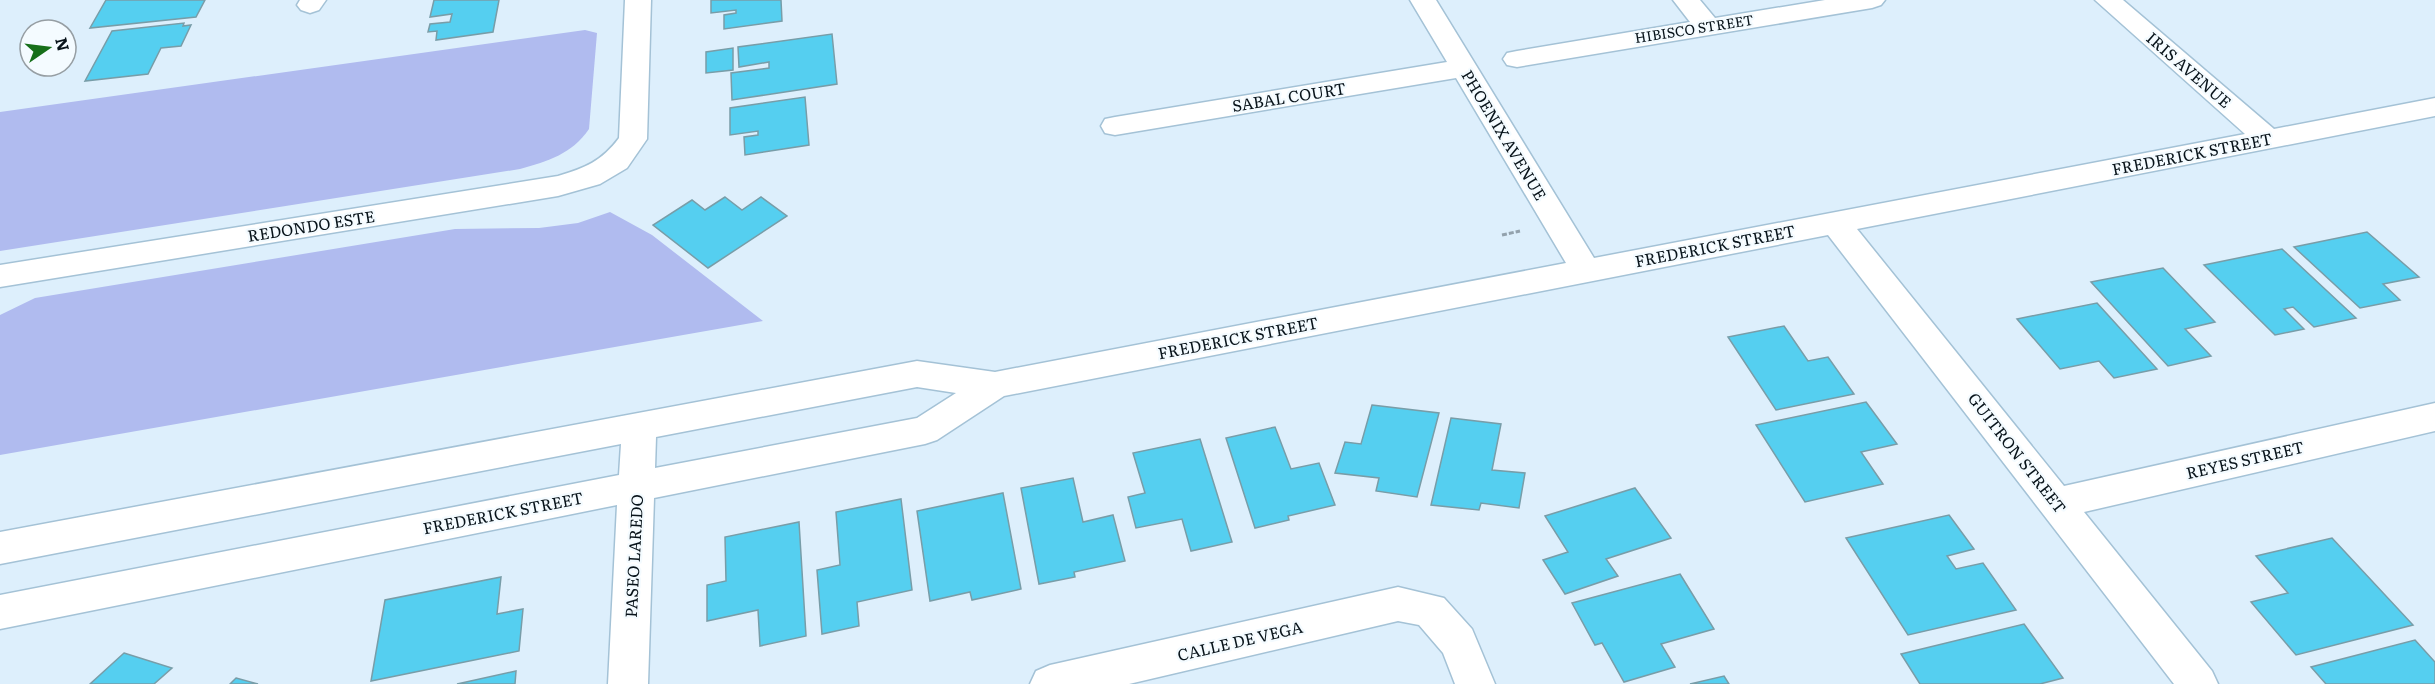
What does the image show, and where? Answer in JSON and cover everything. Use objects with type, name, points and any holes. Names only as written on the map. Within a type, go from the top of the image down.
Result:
[{"type":"street","name":"REDONDO ESTE","points":[[0,276],[558,186],[590,177],[617,161],[633,139],[638,0]]},
{"type":"street","name":"PHOENIX AVENUE","points":[[1423,0],[1586,271]]},
{"type":"street","points":[[1686,0],[1708,27]]},
{"type":"street","name":"HIBISCO STREET","points":[[1517,59],[1872,0]]},
{"type":"street","name":"IRIS AVENUE","points":[[2108,0],[2270,140]]},
{"type":"street","name":"SABAL COURT","points":[[1115,126],[1464,68]]},
{"type":"street","name":"FREDERICK STREET","points":[[0,548],[918,374],[995,385],[2435,107]]},
{"type":"street","name":"GUITRON STREET","points":[[1835,223],[2198,684]]},
{"type":"street","name":"FREDERICK STREET","points":[[0,612],[925,430],[995,385]]},
{"type":"street","name":"REYES STREET","points":[[2056,502],[2435,417]]},
{"type":"street","name":"PASEO LAREDO","points":[[628,684],[639,427]]},
{"type":"street","name":"CALLE DE VEGA","points":[[1050,684],[1398,604],[1430,610],[1458,642],[1475,684]]},
{"type":"shaded area","points":[[585,30],[597,33],[589,129],[575,145],[550,159],[520,169],[0,251],[0,112]]},
{"type":"shaded area","points":[[610,212],[652,235],[763,321],[0,455],[0,315],[35,298],[455,229],[539,228],[578,223]]},
{"type":"building","points":[[106,0],[205,0],[196,17],[90,28]]},
{"type":"building","points":[[434,0],[499,0],[493,32],[436,40],[437,31],[428,32],[430,24],[450,22],[452,14],[430,17]]},
{"type":"building","points":[[711,0],[781,0],[782,21],[724,29],[724,15],[736,13],[736,10],[711,13]]},
{"type":"building","points":[[184,23],[183,26],[191,25],[181,46],[161,48],[148,74],[85,81],[112,31]]},
{"type":"building","points":[[832,34],[837,84],[732,100],[731,73],[769,68],[769,62],[739,67],[738,47]]},
{"type":"building","points":[[733,48],[733,70],[706,73],[706,52]]},
{"type":"building","points":[[805,97],[809,145],[745,155],[744,137],[758,135],[758,131],[730,135],[730,108]]},
{"type":"building","points":[[725,197],[742,210],[761,197],[787,216],[708,268],[653,225],[692,200],[705,210]]},
{"type":"building","points":[[2367,232],[2419,277],[2383,284],[2400,300],[2360,308],[2294,247]]},
{"type":"building","points":[[2282,249],[2356,318],[2314,327],[2293,307],[2284,309],[2304,329],[2275,335],[2204,265]]},
{"type":"building","points":[[2163,268],[2215,322],[2185,329],[2211,356],[2168,366],[2091,282]]},
{"type":"building","points":[[2097,303],[2157,369],[2114,378],[2099,361],[2060,369],[2017,319]]},
{"type":"building","points":[[1784,326],[1808,361],[1828,357],[1854,394],[1776,410],[1728,337]]},
{"type":"building","points":[[1866,402],[1897,444],[1861,452],[1883,484],[1805,502],[1756,425]]},
{"type":"building","points":[[1372,405],[1439,413],[1417,497],[1376,491],[1379,478],[1335,473],[1345,442],[1361,444]]},
{"type":"building","points":[[1451,418],[1501,424],[1492,470],[1525,473],[1519,508],[1481,503],[1479,510],[1431,505]]},
{"type":"building","points":[[1275,427],[1291,469],[1319,463],[1335,505],[1288,516],[1289,520],[1255,528],[1226,438]]},
{"type":"building","points":[[1200,439],[1232,542],[1191,551],[1182,519],[1136,528],[1128,497],[1145,493],[1133,453]]},
{"type":"building","points":[[1073,478],[1083,522],[1113,515],[1125,561],[1074,572],[1075,577],[1039,584],[1021,488]]},
{"type":"building","points":[[1635,488],[1671,538],[1606,559],[1618,576],[1565,594],[1543,560],[1568,552],[1545,516]]},
{"type":"building","points":[[1003,493],[1021,589],[972,600],[970,592],[930,601],[917,511]]},
{"type":"building","points":[[901,499],[912,590],[857,602],[859,626],[822,634],[817,570],[840,565],[836,512]]},
{"type":"building","points":[[1949,515],[1974,549],[1947,556],[1956,569],[1983,563],[2016,610],[1908,635],[1846,538]]},
{"type":"building","points":[[799,522],[806,636],[760,646],[758,610],[707,621],[707,585],[726,581],[725,537]]},
{"type":"building","points":[[2332,538],[2413,625],[2296,655],[2251,602],[2288,593],[2256,556]]},
{"type":"building","points":[[1680,574],[1714,629],[1661,644],[1675,667],[1624,682],[1602,643],[1595,645],[1572,603]]},
{"type":"building","points":[[501,577],[497,614],[523,609],[519,651],[371,681],[385,600]]},
{"type":"building","points":[[2024,624],[2063,678],[2040,684],[1920,684],[1901,654]]},
{"type":"building","points":[[2415,640],[2435,662],[2435,684],[2326,684],[2311,667]]},
{"type":"building","points":[[124,653],[172,668],[154,684],[90,684]]},
{"type":"building","points":[[516,671],[515,684],[457,684]]},
{"type":"building","points":[[1724,676],[1729,684],[1690,684]]},
{"type":"building","points":[[236,678],[258,684],[230,684]]}]
